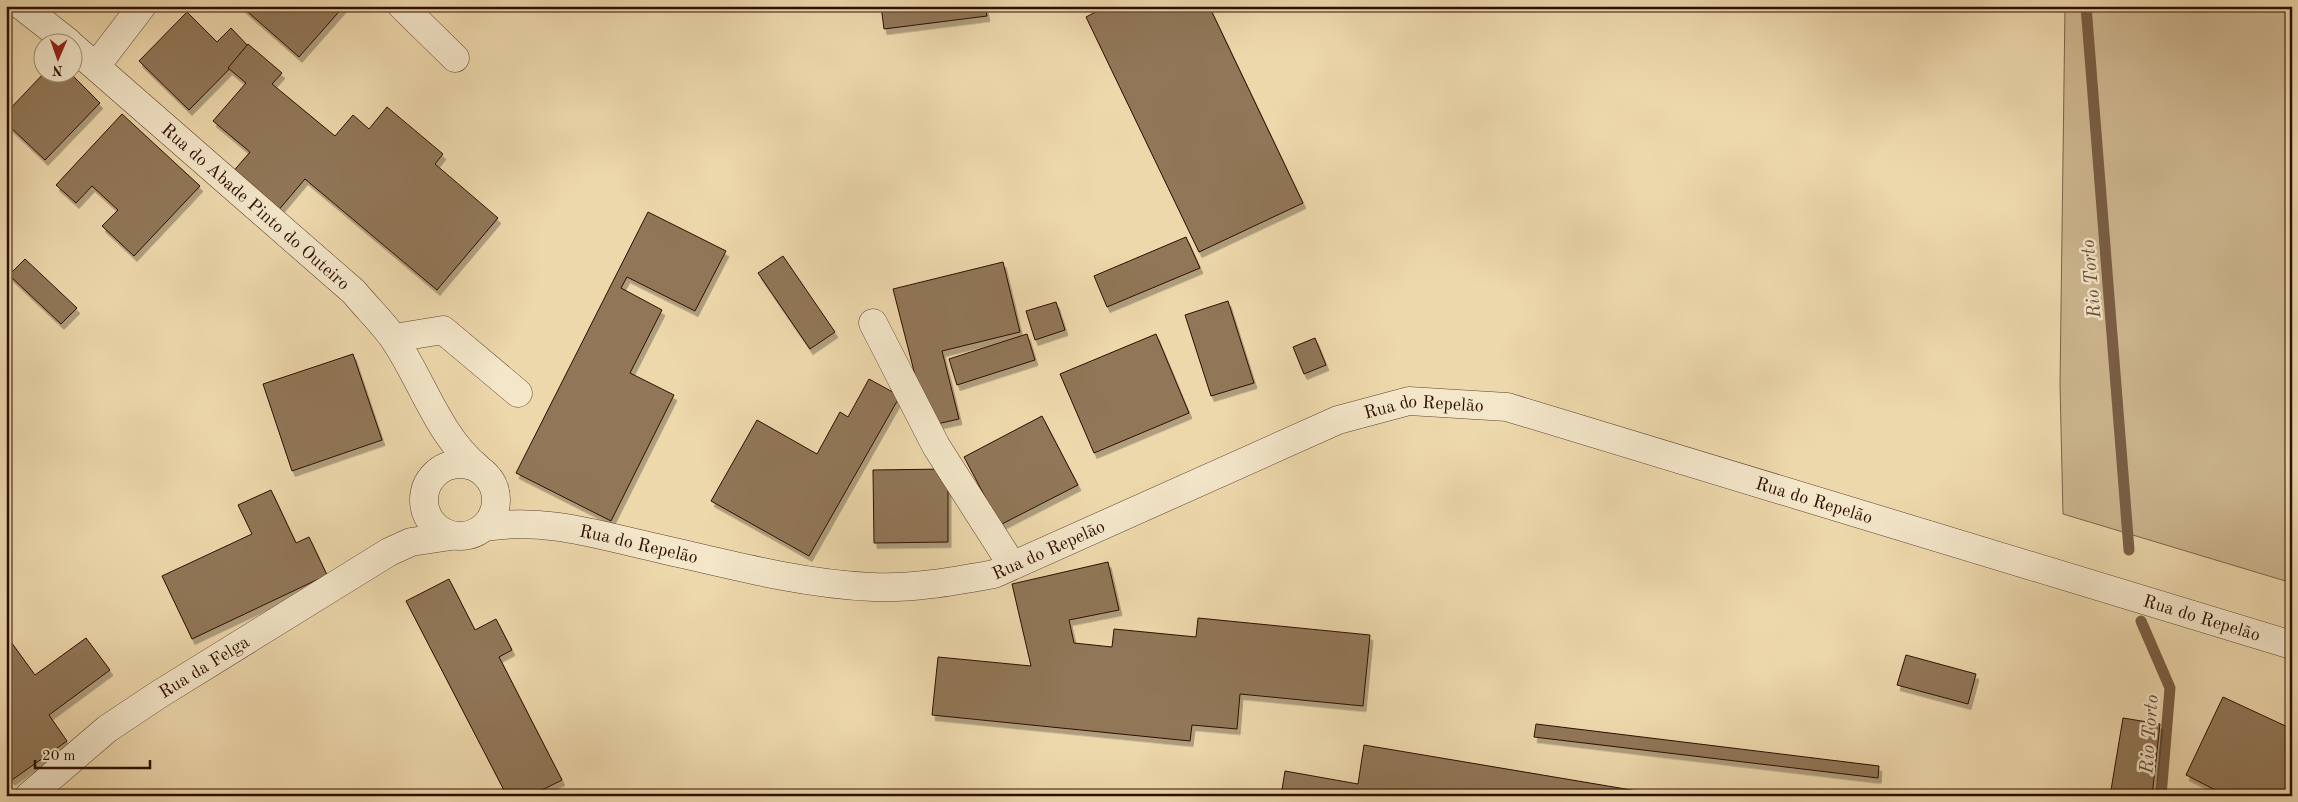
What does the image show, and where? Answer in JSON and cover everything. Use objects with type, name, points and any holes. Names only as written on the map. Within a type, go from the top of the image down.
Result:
[{"type":"street","points":[[22,6],[55,32]]},
{"type":"street","points":[[96,66],[142,6]]},
{"type":"street","points":[[402,6],[455,58]]},
{"type":"street","name":"Rua do Abade Pinto do Outeiro","points":[[82,54],[354,292],[394,338],[443,426],[463,456],[485,476]]},
{"type":"street","points":[[873,323],[936,446],[1012,565]]},
{"type":"street","points":[[394,338],[443,330],[518,392]]},
{"type":"street","name":"Rua do Abade Pinto do Outeiro","points":[[419,382],[430,409],[435,437],[435,460],[427,488]]},
{"type":"street","name":"Rua do Repelão","points":[[485,476],[511,502],[531,515],[561,526],[799,579],[874,587],[948,582],[994,574],[1338,420],[1408,401],[1507,407],[2292,645]]},
{"type":"street","points":[[463,463],[485,476],[496,494],[496,506],[492,517],[485,526],[474,533],[451,536],[440,531],[425,512],[427,488],[440,469],[451,464],[463,463]]},
{"type":"street","name":"Rua da Felga","points":[[388,552],[404,538],[416,518],[427,488]]},
{"type":"street","name":"Rua do Repelão","points":[[485,526],[510,522],[561,526]]},
{"type":"street","name":"Rua da Felga","points":[[29,796],[107,729],[158,695],[388,552],[411,542],[451,536]]},
{"type":"shaded area","points":[[2065,6],[2292,6],[2292,583],[2063,514],[2060,385]]},
{"type":"building","points":[[241,6],[344,6],[299,57]]},
{"type":"building","points":[[881,6],[985,6],[987,16],[884,29]]},
{"type":"building","points":[[1107,6],[1209,6],[1303,203],[1199,252],[1086,17]]},
{"type":"building","points":[[187,12],[217,42],[231,28],[250,48],[189,110],[139,61]]},
{"type":"building","points":[[248,44],[282,73],[272,84],[335,136],[353,115],[369,129],[387,107],[443,154],[435,164],[498,218],[437,290],[305,179],[277,212],[231,174],[250,152],[213,121],[246,83],[228,68]]},
{"type":"building","points":[[35,82],[79,82],[100,103],[45,160],[6,123],[6,113]]},
{"type":"building","points":[[122,114],[200,186],[134,256],[102,226],[118,210],[92,186],[76,203],[56,185]]},
{"type":"building","points":[[648,212],[726,251],[695,311],[627,277],[621,288],[662,310],[630,373],[674,395],[611,521],[516,473]]},
{"type":"building","points":[[1186,237],[1200,268],[1107,307],[1094,276]]},
{"type":"building","points":[[783,256],[835,332],[810,349],[758,273]]},
{"type":"building","points":[[25,259],[77,308],[61,324],[9,275]]},
{"type":"building","points":[[1003,262],[1020,332],[942,351],[959,419],[928,426],[893,289]]},
{"type":"building","points":[[1228,301],[1254,383],[1211,396],[1185,315]]},
{"type":"building","points":[[1056,302],[1065,330],[1035,340],[1026,311]]},
{"type":"building","points":[[1027,334],[1035,360],[957,385],[949,359]]},
{"type":"building","points":[[1156,334],[1189,413],[1094,453],[1060,374]]},
{"type":"building","points":[[1315,338],[1326,365],[1304,374],[1293,347]]},
{"type":"building","points":[[353,354],[382,440],[292,471],[263,384]]},
{"type":"building","points":[[869,379],[900,396],[809,556],[711,501],[757,420],[817,454],[840,412],[848,417]]},
{"type":"building","points":[[1042,416],[1078,485],[1000,525],[964,457]]},
{"type":"building","points":[[948,469],[948,542],[874,543],[873,470]]},
{"type":"building","points":[[271,490],[296,543],[309,537],[327,575],[192,639],[162,576],[252,534],[238,505]]},
{"type":"building","points":[[1108,562],[1119,610],[1069,620],[1074,643],[1112,647],[1114,629],[1196,637],[1198,618],[1370,635],[1363,706],[1240,694],[1237,729],[1192,725],[1190,741],[932,715],[938,657],[1031,666],[1012,584]]},
{"type":"building","points":[[449,579],[475,630],[496,619],[512,650],[499,657],[562,780],[530,796],[507,796],[406,601]]},
{"type":"building","points":[[6,635],[35,675],[86,638],[110,670],[49,715],[67,741],[12,780],[6,773]]},
{"type":"building","points":[[1906,655],[1976,674],[1968,704],[1897,685]]},
{"type":"building","points":[[2223,697],[2292,729],[2292,796],[2227,796],[2186,775]]},
{"type":"building","points":[[2123,718],[2160,724],[2152,796],[2110,796]]},
{"type":"building","points":[[1536,724],[1879,766],[1878,778],[1534,737]]},
{"type":"building","points":[[1364,745],[1667,796],[1281,796],[1285,771],[1358,784]]},
{"type":"waterway","name":"Rio Torto","points":[[2086,6],[2129,550]]},
{"type":"waterway","name":"Rio Torto","points":[[2141,621],[2170,688],[2161,796]]}]
